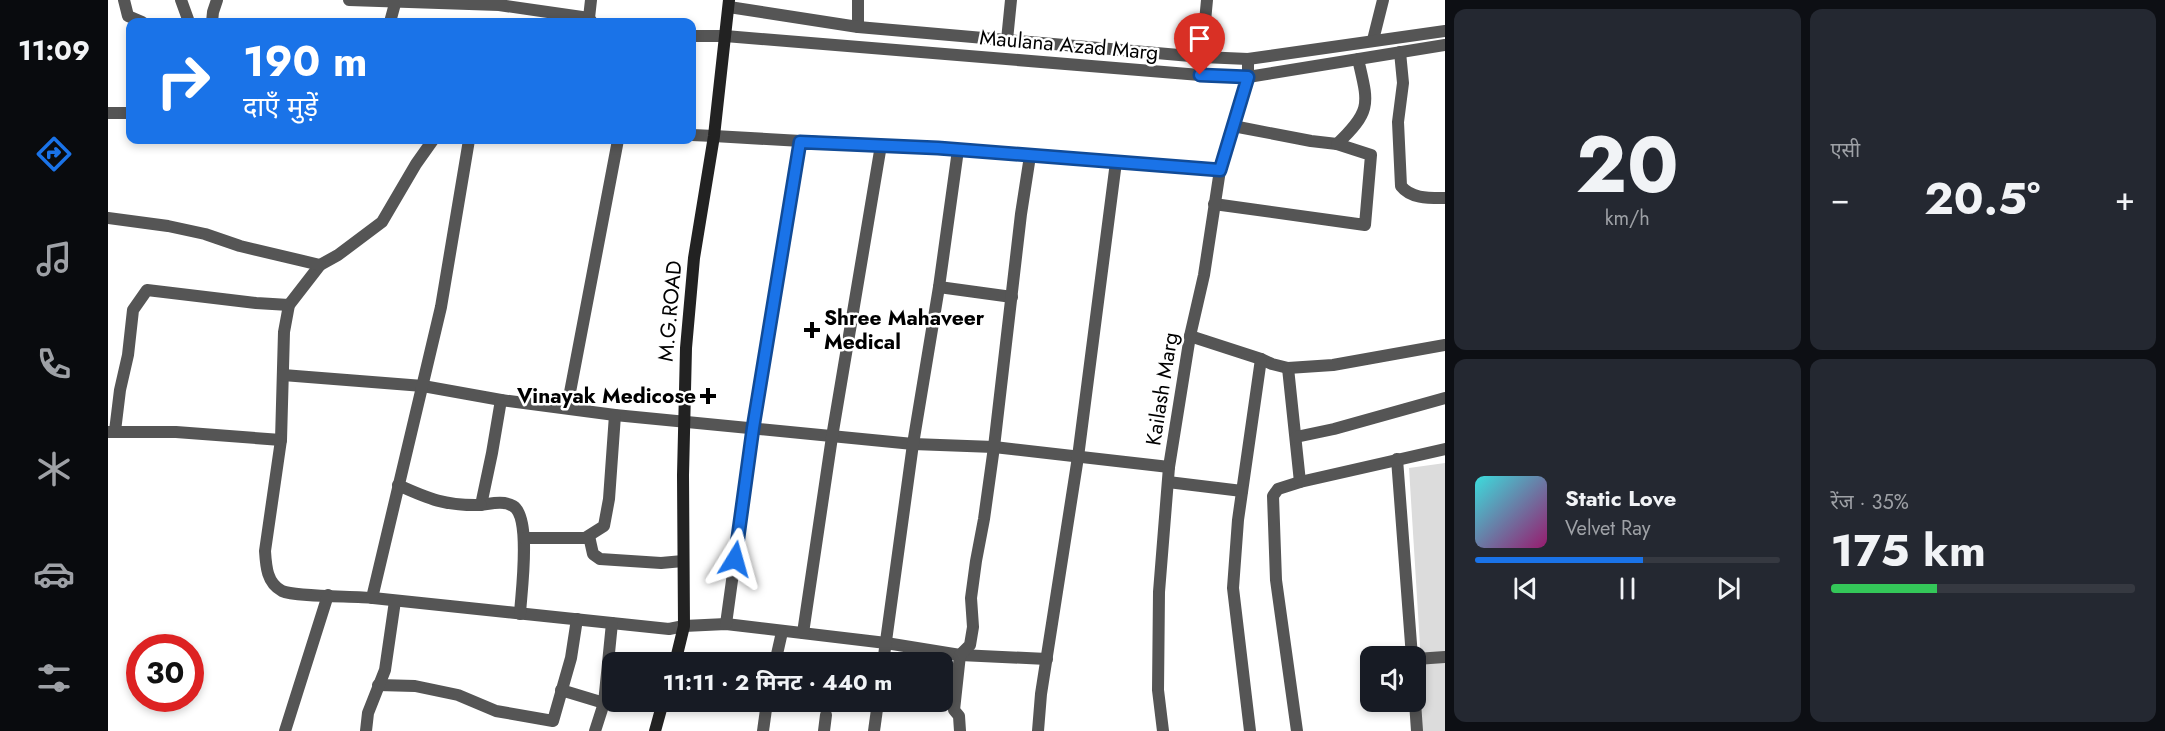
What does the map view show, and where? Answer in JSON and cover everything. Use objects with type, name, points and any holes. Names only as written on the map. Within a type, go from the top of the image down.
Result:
[{"type":"main road","name":"M.G.ROAD","points":[[678,652],[684,626],[686,348],[694,258],[714,136],[729,3]]},
{"type":"main road","points":[[655,731],[660,712]]},
{"type":"street","points":[[124,0],[128,16],[133,18]]},
{"type":"street","points":[[181,0],[188,18]]},
{"type":"street","points":[[212,18],[217,0]]},
{"type":"street","points":[[349,0],[499,5],[579,18]]},
{"type":"street","points":[[391,18],[396,0]]},
{"type":"street","points":[[591,0],[591,18]]},
{"type":"street","points":[[858,0],[858,27]]},
{"type":"street","points":[[1006,40],[1011,0]]},
{"type":"street","points":[[1200,75],[1207,0]]},
{"type":"street","points":[[1374,40],[1383,0]]},
{"type":"street","name":"Maulana Azad Marg","points":[[729,3],[858,27],[1248,59],[1445,31]]},
{"type":"street","name":"Maulana Azad Marg","points":[[696,36],[725,36],[1248,77],[1445,45]]},
{"type":"street","points":[[1400,52],[1403,83],[1398,122],[1401,186],[1405,192],[1417,196],[1445,198]]},
{"type":"street","name":"Kailash Marg","points":[[1163,731],[1158,690],[1159,592],[1169,467],[1190,336],[1204,275],[1220,170],[1248,77],[1248,59]]},
{"type":"street","points":[[1337,144],[1358,123],[1367,100],[1358,59]]},
{"type":"street","points":[[108,112],[126,113]]},
{"type":"street","points":[[1214,204],[1365,225],[1371,155],[1337,144],[1233,126]]},
{"type":"street","points":[[696,135],[958,150],[1220,170]]},
{"type":"street","points":[[726,624],[753,428],[800,142]]},
{"type":"street","points":[[430,144],[382,222],[346,250],[320,265],[289,304],[284,332],[281,440],[265,551],[266,567],[271,582],[283,591],[669,629],[726,624],[886,643],[960,655],[1047,659]]},
{"type":"street","points":[[372,598],[441,307],[468,144]]},
{"type":"street","points":[[567,408],[617,144]]},
{"type":"street","points":[[803,633],[832,437],[881,145]]},
{"type":"street","points":[[885,652],[913,444],[939,287],[958,150]]},
{"type":"street","points":[[960,731],[959,716],[954,710],[960,655],[970,645],[973,627],[971,598],[994,447],[1021,214],[1030,156]]},
{"type":"street","points":[[1038,731],[1078,457],[1116,162]]},
{"type":"street","points":[[108,218],[168,226],[205,234],[240,246],[320,265]]},
{"type":"street","points":[[939,287],[1012,297]]},
{"type":"street","points":[[281,440],[176,432],[111,432],[128,355],[133,310],[147,290],[256,303],[289,304]]},
{"type":"street","points":[[1190,336],[1288,368],[1334,365],[1445,345]]},
{"type":"street","points":[[1250,731],[1233,588],[1238,520],[1261,358]]},
{"type":"street","points":[[1288,368],[1300,482]]},
{"type":"street","points":[[283,375],[423,386],[501,400],[615,415],[913,444],[994,447],[1169,467]]},
{"type":"street","points":[[1296,437],[1335,429],[1445,398]]},
{"type":"street","points":[[480,505],[501,400]]},
{"type":"street","points":[[524,538],[585,538],[604,526],[607,516],[615,415]]},
{"type":"street","points":[[1297,731],[1276,580],[1273,496],[1278,489],[1300,482],[1445,449]]},
{"type":"street","points":[[1397,459],[1411,646]]},
{"type":"street","points":[[1168,482],[1242,491]]},
{"type":"street","points":[[398,485],[441,503],[480,505],[505,503],[514,506],[519,512],[524,538],[520,614]]},
{"type":"street","points":[[589,536],[593,554],[600,559],[661,563],[683,561]]},
{"type":"street","points":[[285,731],[328,595]]},
{"type":"street","points":[[366,731],[368,713],[385,670],[395,601]]},
{"type":"street","points":[[378,686],[415,686],[458,695],[496,711],[553,722],[571,658],[577,619]]},
{"type":"street","points":[[609,652],[612,623]]},
{"type":"street","points":[[777,652],[782,632]]},
{"type":"street","points":[[1426,658],[1445,657]]},
{"type":"street","points":[[561,690],[602,702]]},
{"type":"street","points":[[595,731],[602,709]]},
{"type":"street","points":[[764,731],[766,712]]},
{"type":"street","points":[[874,731],[877,712]]},
{"type":"street","points":[[1416,712],[1417,731]]},
{"type":"street","points":[[824,731],[826,715]]},
{"type":"shaded area","points":[[1445,463],[1445,731],[1422,731],[1420,712],[1426,712],[1426,646],[1420,646],[1409,468]]},
{"type":"place","name":"Shree Mahaveer Medical","points":[[812,330]]},
{"type":"place","name":"Vinayak Medicose","points":[[708,396]]},
{"type":"route","points":[[735,559],[753,428],[800,142],[938,148],[1220,170],[1248,77],[1200,75]]}]
